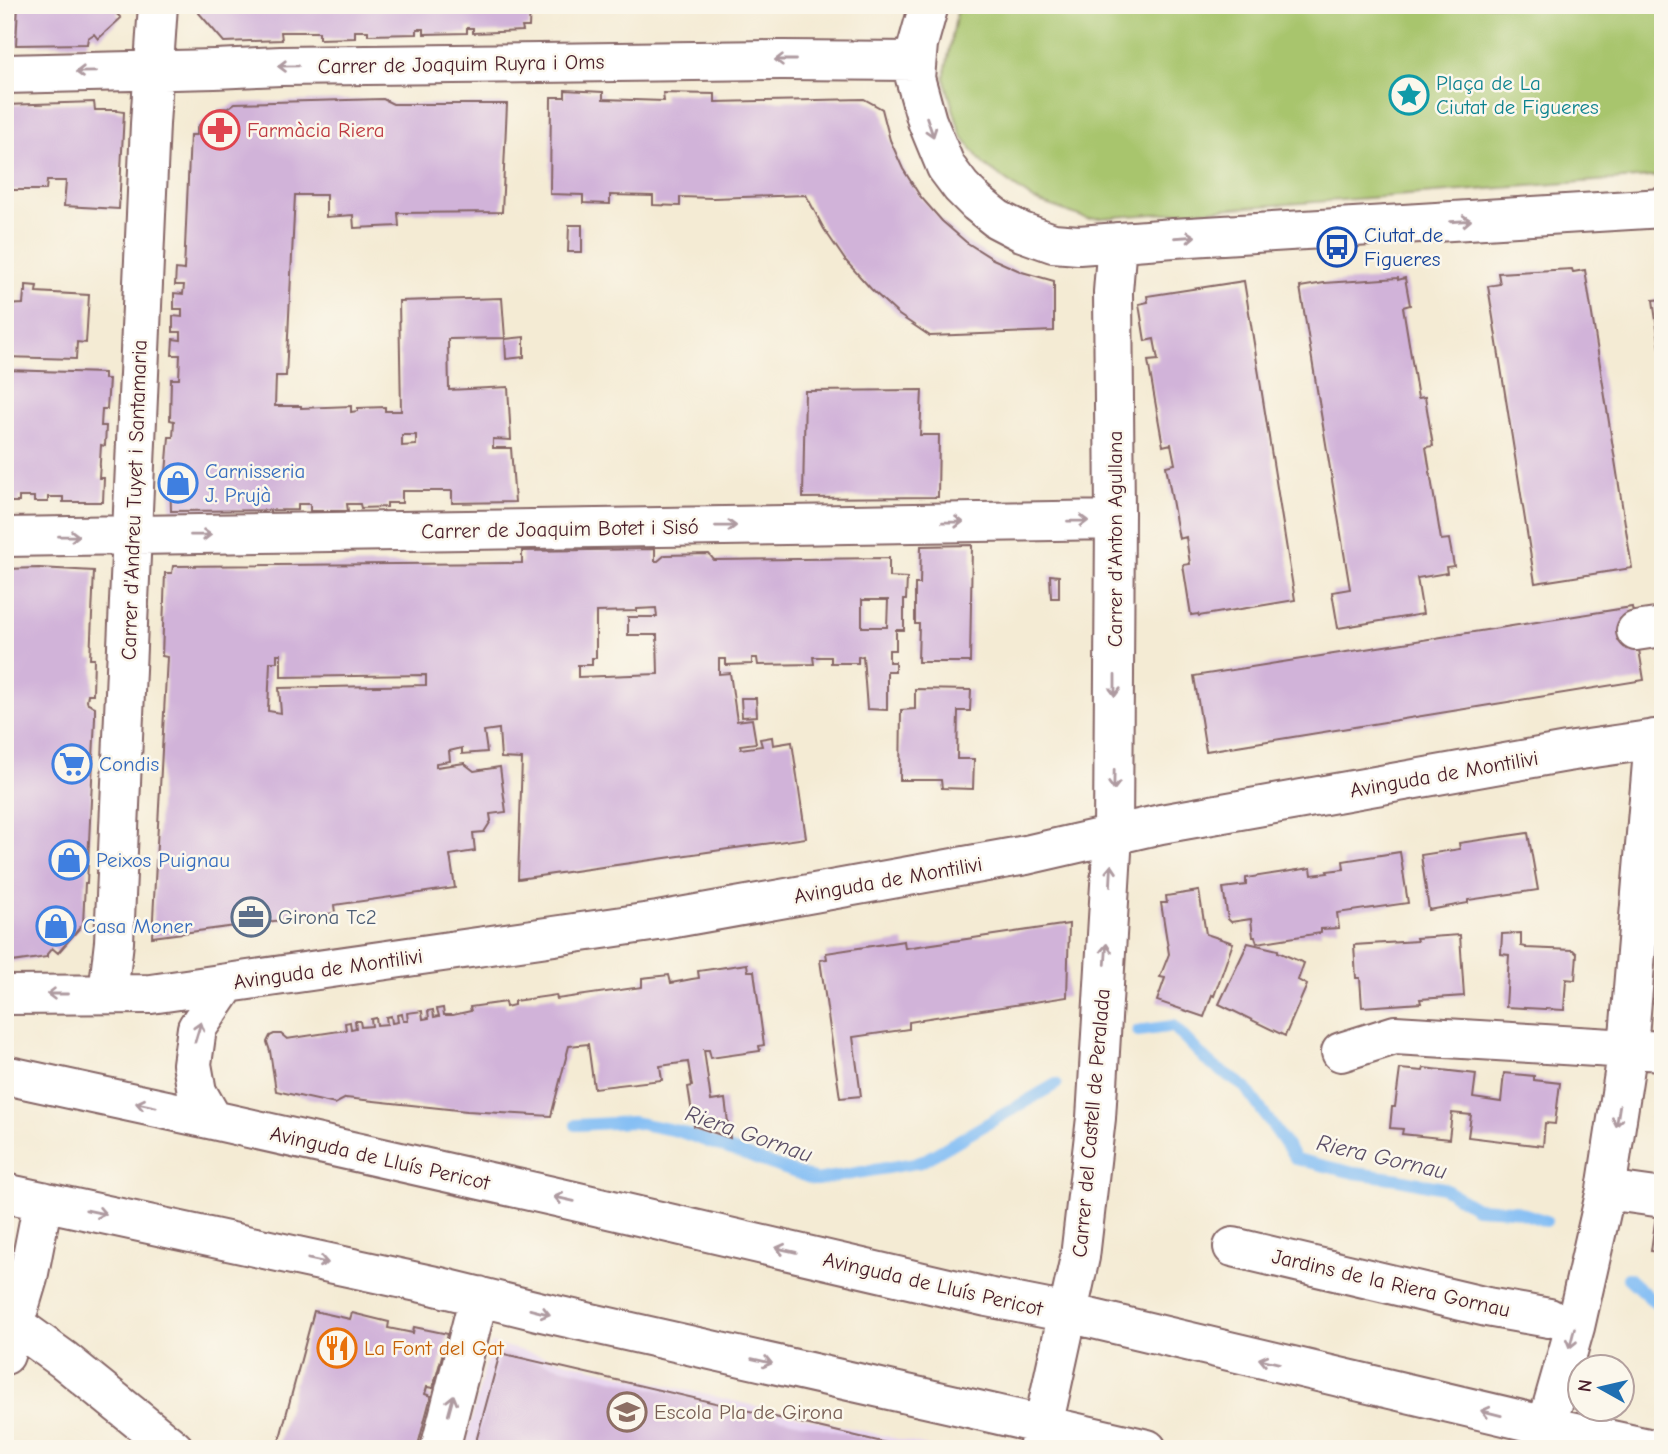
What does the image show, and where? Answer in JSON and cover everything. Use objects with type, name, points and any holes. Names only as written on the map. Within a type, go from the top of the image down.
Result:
[{"type":"street","name":"Carrer d'Andreu Tuyet i Santamaria","points":[[108,994],[114,942],[142,290],[158,5]]},
{"type":"street","points":[[929,5],[918,44],[915,78],[927,121],[946,167],[961,187],[997,219],[1022,232],[1054,243],[1079,245],[1663,208]]},
{"type":"street","name":"Carrer de Joaquim Ruyra i Oms","points":[[5,74],[281,66],[916,61]]},
{"type":"street","name":"Carrer d'Anton Agullana","points":[[1113,835],[1113,292],[1117,242]]},
{"type":"street","name":"Carrer de Joaquim Botet i Sisó","points":[[5,537],[1115,520]]},
{"type":"street","points":[[1544,1438],[1575,1328],[1606,1190],[1645,1049],[1658,739]]},
{"type":"street","name":"Avinguda de Montilivi","points":[[108,994],[151,994],[227,984],[658,921],[1026,855],[1161,824],[1567,752],[1658,739]]},
{"type":"street","name":"Carrer del Castell de Peralada","points":[[1040,1437],[1080,1257],[1096,1118],[1113,835]]},
{"type":"street","points":[[213,1120],[197,1092],[192,1064],[197,1028],[227,984]]},
{"type":"street","points":[[5,995],[108,994]]},
{"type":"street","points":[[1340,1052],[1395,1035],[1645,1049]]},
{"type":"street","name":"Avinguda de Lluís Pericot","points":[[5,1075],[1068,1313],[1544,1438],[1653,1449]]},
{"type":"street","points":[[1606,1190],[1663,1198]]},
{"type":"street","points":[[5,1192],[479,1296],[1040,1437],[1147,1449]]},
{"type":"street","points":[[43,1201],[28,1278],[9,1340],[64,1360],[174,1449]]},
{"type":"street","name":"Jardins de la Riera Gornau","points":[[1233,1247],[1487,1307],[1549,1318]]},
{"type":"street","points":[[440,1449],[479,1296]]},
{"type":"shaded area","name":"Escola Pla de Girona","points":[[491,1343],[622,1375],[940,1449],[464,1449]]},
{"type":"green space","name":"Plaça de La Ciutat de Figueres","points":[[962,5],[1663,5],[1663,176],[1088,219],[1034,200],[984,165],[961,135],[944,78],[957,12]]},
{"type":"building","points":[[18,5],[123,5],[117,14],[121,18],[98,39],[94,34],[88,38],[87,44],[16,45]]},
{"type":"building","points":[[192,5],[530,5],[529,27],[522,27],[523,31],[473,33],[473,28],[467,28],[467,33],[424,34],[424,29],[417,29],[417,34],[368,35],[368,31],[355,31],[355,38],[319,39],[319,32],[281,32],[282,40],[224,42]]},
{"type":"building","points":[[565,90],[603,92],[603,99],[664,101],[663,93],[715,94],[715,102],[864,99],[882,109],[890,140],[903,169],[920,196],[942,221],[966,242],[993,259],[1022,272],[1054,281],[1054,331],[930,336],[899,315],[845,260],[806,195],[680,197],[680,206],[653,205],[653,196],[610,195],[610,204],[583,203],[583,195],[550,194],[551,97],[565,97]]},
{"type":"building","points":[[383,99],[393,104],[507,104],[502,212],[398,213],[399,226],[354,228],[353,215],[326,217],[326,195],[295,195],[286,376],[276,376],[275,406],[351,406],[351,412],[358,411],[358,408],[385,407],[385,411],[401,411],[399,301],[502,298],[505,338],[448,339],[449,390],[508,387],[511,440],[493,439],[493,448],[511,448],[515,502],[452,503],[452,491],[402,491],[402,503],[387,503],[387,507],[361,508],[360,504],[347,504],[348,511],[310,511],[310,504],[298,504],[298,510],[171,511],[170,473],[166,473],[169,437],[173,437],[174,421],[170,420],[171,379],[179,379],[180,355],[172,355],[173,339],[181,340],[181,332],[173,332],[173,316],[182,317],[182,309],[174,309],[174,293],[183,294],[184,285],[175,285],[176,269],[184,270],[190,135],[197,135],[197,127],[211,114],[218,113],[218,109],[228,108],[235,103]],"holes":[[[402,435],[416,435],[416,445],[402,446]]]},
{"type":"building","points":[[94,102],[95,110],[124,112],[119,209],[64,206],[66,181],[47,181],[46,190],[5,190],[5,105]]},
{"type":"building","points":[[569,225],[582,225],[582,252],[568,252]]},
{"type":"building","points":[[1572,269],[1573,272],[1585,270],[1632,568],[1535,583],[1488,286],[1500,284],[1498,273]]},
{"type":"building","points":[[1405,278],[1410,305],[1403,307],[1418,398],[1425,397],[1433,446],[1426,447],[1441,540],[1449,539],[1454,566],[1446,567],[1447,573],[1417,578],[1423,614],[1338,628],[1332,592],[1350,589],[1300,287]]},
{"type":"building","points":[[1244,281],[1295,600],[1199,616],[1191,615],[1183,565],[1190,564],[1186,537],[1179,539],[1166,466],[1175,464],[1171,444],[1163,446],[1148,361],[1158,360],[1154,339],[1145,341],[1139,304],[1148,302],[1147,296]]},
{"type":"building","points":[[26,285],[37,286],[36,292],[89,295],[86,343],[77,342],[76,359],[5,357],[5,305],[23,304]]},
{"type":"building","points":[[1663,299],[1663,356],[1661,356],[1653,300]]},
{"type":"building","points":[[524,337],[524,357],[506,359],[505,339]]},
{"type":"building","points":[[5,370],[104,373],[104,379],[109,379],[107,409],[102,409],[101,426],[106,426],[105,446],[101,445],[99,478],[104,478],[103,502],[63,502],[63,497],[48,497],[48,502],[34,502],[34,497],[19,497],[19,502],[5,502]]},
{"type":"building","points":[[922,390],[920,435],[939,435],[938,497],[803,498],[805,391]]},
{"type":"building","points":[[972,545],[970,662],[918,662],[919,624],[915,624],[915,584],[920,584],[921,546]]},
{"type":"building","points":[[655,549],[655,561],[665,555],[709,554],[714,560],[889,558],[889,577],[907,578],[904,630],[896,630],[896,650],[889,650],[889,662],[895,662],[895,671],[887,671],[887,710],[867,709],[863,656],[858,657],[858,663],[831,663],[831,657],[813,657],[814,664],[758,665],[757,658],[752,658],[752,664],[726,665],[726,659],[719,659],[719,674],[730,673],[737,721],[752,719],[756,743],[740,745],[741,749],[762,746],[760,739],[772,737],[773,745],[792,742],[806,838],[518,879],[522,759],[501,758],[499,729],[484,731],[487,752],[462,754],[462,748],[449,751],[450,761],[436,763],[436,767],[465,763],[474,771],[500,767],[506,812],[490,814],[491,821],[484,832],[473,833],[475,851],[450,855],[455,888],[334,905],[335,913],[152,937],[167,657],[162,656],[165,573],[172,573],[173,566],[522,563],[522,551]],"holes":[[[862,600],[888,600],[887,627],[862,627]],[[656,608],[657,617],[628,617],[628,635],[657,635],[658,674],[578,677],[578,665],[592,665],[592,658],[596,658],[596,612]],[[277,654],[281,654],[281,677],[426,675],[426,685],[279,688],[281,713],[268,711],[270,662],[277,662]]]},
{"type":"building","points":[[5,569],[94,571],[90,659],[94,659],[93,694],[88,694],[87,701],[95,707],[95,718],[87,883],[83,924],[58,953],[52,948],[47,957],[5,963]]},
{"type":"building","points":[[1050,575],[1059,576],[1059,598],[1051,598]]},
{"type":"building","points":[[1632,607],[1644,680],[1206,751],[1194,676]]},
{"type":"building","points":[[915,689],[971,690],[970,711],[958,711],[957,759],[974,759],[973,789],[942,788],[941,780],[900,780],[901,710],[915,709]]},
{"type":"building","points":[[741,698],[756,698],[757,716],[742,717]]},
{"type":"building","points":[[1528,833],[1538,890],[1468,900],[1468,903],[1429,910],[1421,855],[1460,849],[1459,843]]},
{"type":"building","points":[[1400,852],[1408,903],[1337,913],[1339,928],[1321,929],[1321,933],[1257,943],[1253,937],[1251,919],[1231,922],[1228,919],[1223,888],[1246,885],[1246,878],[1311,868],[1312,875],[1328,873],[1327,871],[1344,869],[1343,861]]},
{"type":"building","points":[[1199,891],[1206,934],[1233,943],[1204,1017],[1157,1001],[1165,978],[1160,977],[1169,954],[1161,903],[1167,903],[1166,896]]},
{"type":"building","points":[[1069,924],[1067,997],[922,1019],[909,1022],[909,1029],[853,1037],[861,1096],[840,1098],[820,960],[827,959],[826,953],[904,941],[905,948]]},
{"type":"building","points":[[1521,933],[1521,946],[1526,948],[1573,950],[1577,954],[1575,980],[1566,979],[1564,1010],[1506,1007],[1509,955],[1501,954],[1502,934]]},
{"type":"building","points":[[1460,935],[1464,996],[1420,999],[1421,1003],[1362,1007],[1360,978],[1356,978],[1354,945]]},
{"type":"building","points":[[1248,943],[1278,950],[1304,963],[1298,980],[1307,985],[1285,1036],[1219,1004]]},
{"type":"building","points":[[747,964],[748,971],[754,971],[764,1045],[759,1046],[760,1051],[711,1058],[709,1050],[704,1050],[711,1101],[725,1099],[730,1138],[694,1126],[688,1087],[692,1086],[688,1062],[660,1066],[662,1080],[594,1088],[588,1044],[569,1046],[551,1116],[467,1111],[346,1098],[335,1104],[276,1091],[267,1042],[274,1034],[281,1034],[287,1039],[346,1030],[345,1023],[350,1022],[351,1029],[356,1028],[355,1021],[360,1021],[361,1027],[372,1026],[371,1019],[376,1018],[377,1025],[387,1024],[386,1017],[391,1016],[392,1023],[398,1022],[397,1015],[402,1014],[403,1021],[408,1021],[407,1013],[422,1011],[423,1019],[429,1018],[428,1011],[433,1010],[434,1017],[439,1016],[437,1009],[443,1008],[444,1015],[453,1015],[471,1011],[470,1007],[505,1002],[506,1007],[514,1005],[514,1001],[556,995],[557,999],[642,987],[642,978],[669,975],[671,983],[699,978],[698,971]]},
{"type":"building","points":[[1424,1068],[1476,1074],[1473,1098],[1501,1102],[1504,1073],[1534,1076],[1534,1080],[1560,1083],[1555,1124],[1545,1123],[1543,1146],[1468,1137],[1471,1115],[1452,1113],[1449,1139],[1402,1134],[1403,1129],[1390,1128],[1400,1069],[1423,1071]]},
{"type":"building","points":[[1657,1208],[1663,1209],[1663,1252],[1651,1251]]},
{"type":"building","points":[[314,1311],[350,1319],[352,1313],[389,1322],[388,1328],[413,1333],[414,1327],[448,1334],[433,1388],[427,1387],[425,1394],[431,1396],[417,1449],[277,1449]]},
{"type":"building","name":"Escola Pla de Girona","points":[[500,1353],[908,1449],[578,1449],[544,1441],[542,1449],[474,1449]]},
{"type":"waterway","name":"Riera Gornau","points":[[1138,1031],[1173,1026],[1209,1063],[1245,1087],[1296,1159],[1354,1173],[1443,1188],[1476,1208],[1513,1210],[1546,1221]]},
{"type":"waterway","name":"Riera Gornau","points":[[576,1125],[632,1122],[678,1131],[816,1180],[921,1162],[1056,1084]]},
{"type":"waterway","name":"Riera Gornau","points":[[1628,1278],[1663,1310]]},
{"type":"place","name":"Plaça de La Ciutat de Figueres","points":[[1409,95]]},
{"type":"place","name":"Farmàcia Riera","points":[[220,130]]},
{"type":"place","name":"Ciutat de Figueres","points":[[1337,247]]},
{"type":"place","name":"Carnisseria J. Prujà","points":[[178,483]]},
{"type":"place","name":"Condis","points":[[72,764]]},
{"type":"place","name":"Peixos Puignau","points":[[69,860]]},
{"type":"place","name":"Girona Tc2","points":[[251,917]]},
{"type":"place","name":"Casa Moner","points":[[56,926]]},
{"type":"place","name":"La Font del Gat","points":[[337,1348]]},
{"type":"place","name":"Escola Pla de Girona","points":[[627,1412]]}]
